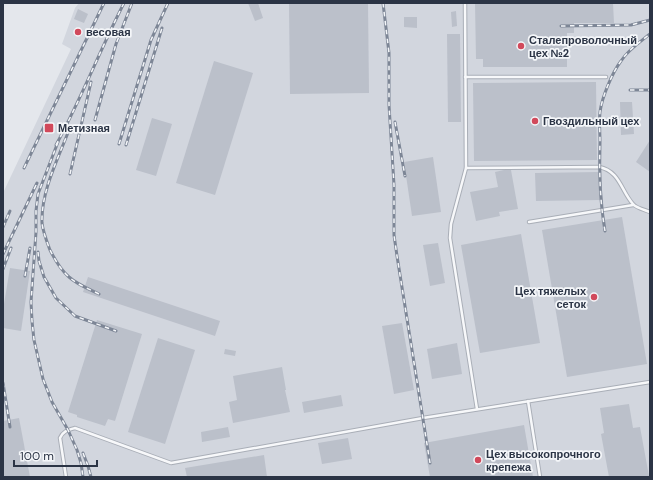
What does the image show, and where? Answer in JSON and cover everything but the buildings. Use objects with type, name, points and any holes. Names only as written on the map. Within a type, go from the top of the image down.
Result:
[{"type":"lane","points":[[465,3],[466,168],[451,224],[450,238],[477,410]]},
{"type":"lane","points":[[466,76],[606,77]]},
{"type":"lane","points":[[466,168],[605,168],[615,174],[633,205]]},
{"type":"lane","points":[[529,222],[633,205],[650,212]]},
{"type":"lane","points":[[66,477],[60,438],[62,434],[75,428],[171,463],[423,418],[650,382]]},
{"type":"lane","points":[[528,401],[540,477]]},
{"type":"shaded area","points":[[79,3],[650,3],[650,477],[3,477],[3,193],[71,49],[62,44],[75,8]]},
{"type":"railway","points":[[24,168],[104,3]]},
{"type":"railway","points":[[56,145],[124,3]]},
{"type":"railway","points":[[95,120],[116,44],[132,3]]},
{"type":"railway","points":[[119,144],[151,40],[168,3]]},
{"type":"railway","points":[[383,3],[389,53],[389,105],[394,185],[394,235],[430,463]]},
{"type":"railway","points":[[561,26],[631,25],[650,20]]},
{"type":"railway","points":[[126,145],[162,28]]},
{"type":"railway","points":[[605,231],[600,176],[601,106],[611,78],[621,61],[631,50],[650,34]]},
{"type":"railway","points":[[70,174],[91,82]]},
{"type":"railway","points":[[630,90],[650,90]]},
{"type":"railway","points":[[395,122],[405,176]]},
{"type":"railway","points":[[69,130],[47,187],[42,211],[42,223],[50,250],[63,271],[76,282],[99,294]]},
{"type":"railway","points":[[58,142],[38,194],[31,302],[32,321],[34,340],[43,379],[52,402],[68,430],[77,450],[83,477]]},
{"type":"railway","points":[[3,254],[37,183]]},
{"type":"railway","points":[[3,227],[10,211]]},
{"type":"railway","points":[[3,269],[11,248]]},
{"type":"railway","points":[[25,276],[30,248]]},
{"type":"railway","points":[[38,252],[44,277],[56,298],[75,316],[116,331]]},
{"type":"railway","points":[[3,383],[10,427]]},
{"type":"railway","points":[[83,453],[91,477]]},
{"type":"place","name":"весовая","points":[[78,32]]},
{"type":"place","name":"Сталепроволочный цех №2","points":[[521,46]]},
{"type":"place","name":"Гвоздильный цех","points":[[535,121]]},
{"type":"place","name":"Метизная","points":[[49,128]]},
{"type":"place","name":"Цех тяжелых сеток","points":[[594,297]]},
{"type":"place","name":"Цех высокопрочного крепежа","points":[[478,460]]}]
